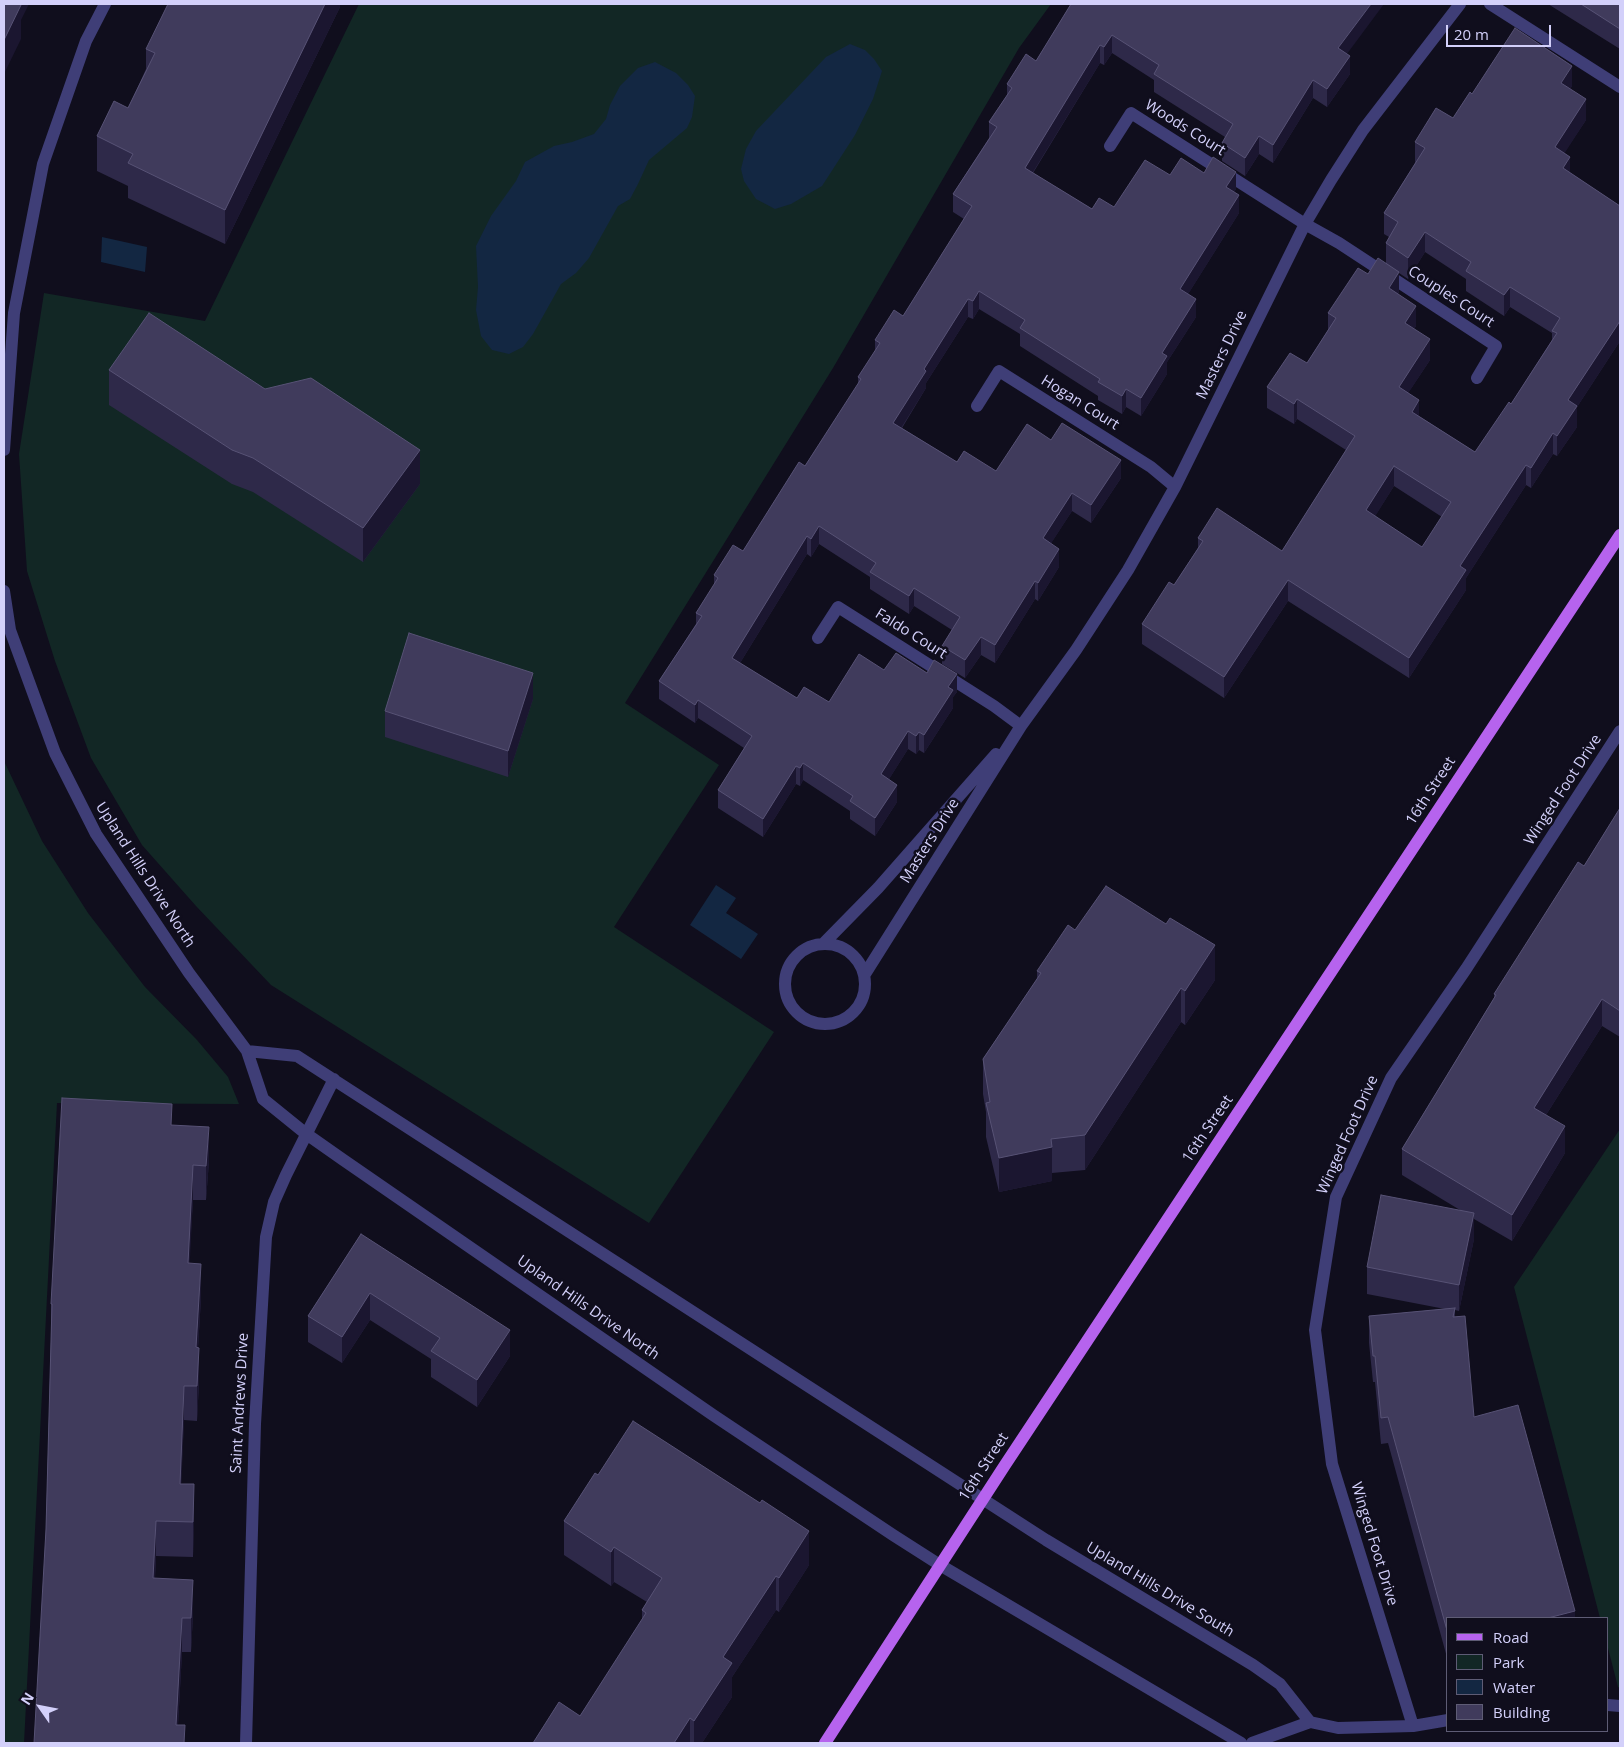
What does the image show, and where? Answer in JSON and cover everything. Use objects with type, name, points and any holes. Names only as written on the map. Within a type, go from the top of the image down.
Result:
[{"type":"main road","name":"16th Street","points":[[826,1743],[982,1500],[1620,534]]},
{"type":"street","points":[[4,450],[14,313],[44,164],[86,41],[105,4]]},
{"type":"street","name":"Masters Drive","points":[[1021,726],[878,888],[824,943],[811,946],[799,952],[790,963],[785,989],[789,1002],[797,1013],[808,1020],[820,1024],[834,1023],[846,1019],[856,1011],[863,1000],[866,987],[865,974],[1021,726],[1076,650],[1128,570],[1175,487],[1305,224],[1363,130],[1460,4]]},
{"type":"street","points":[[1490,4],[1620,87]]},
{"type":"street","name":"Woods Court","points":[[1110,146],[1131,113],[1305,224]]},
{"type":"street","name":"Couples Court","points":[[1305,224],[1496,346],[1476,378]]},
{"type":"street","name":"Hogan Court","points":[[977,406],[999,371],[1151,467],[1175,487]]},
{"type":"street","name":"Upland Hills Drive North","points":[[4,591],[10,630],[55,753],[96,834],[189,973],[246,1051],[263,1099],[306,1133],[713,1414],[940,1565]]},
{"type":"street","name":"Faldo Court","points":[[818,638],[838,607],[994,706],[1021,726]]},
{"type":"street","name":"Winged Foot Drive","points":[[1413,1726],[1332,1464],[1315,1330],[1336,1198],[1391,1078],[1466,969],[1620,731]]},
{"type":"street","points":[[824,943],[838,945],[850,951],[859,961],[865,974]]},
{"type":"street","points":[[246,1051],[297,1056],[780,1367],[982,1500]]},
{"type":"street","name":"Saint Andrews Drive","points":[[246,1743],[254,1424],[266,1237],[274,1202],[334,1079]]},
{"type":"street","name":"Upland Hills Drive South","points":[[982,1500],[1253,1665],[1280,1684],[1310,1722]]},
{"type":"street","points":[[940,1565],[1241,1743]]},
{"type":"street","points":[[1252,1743],[1310,1722],[1338,1728],[1413,1726],[1446,1720]]},
{"type":"green space","points":[[359,4],[1051,4],[1019,48],[833,368],[625,703],[719,765],[614,927],[774,1032],[649,1223],[271,985],[196,906],[142,845],[91,758],[55,661],[27,571],[19,454],[44,293],[205,321]]},
{"type":"green space","points":[[4,761],[42,841],[88,913],[145,987],[197,1040],[228,1077],[239,1104],[57,1103],[24,1743],[4,1743]]},
{"type":"green space","points":[[1620,1129],[1620,1688],[1618,1687],[1609,1652],[1609,1617],[1600,1617],[1514,1287]]},
{"type":"water","points":[[850,44],[865,50],[882,71],[873,99],[855,135],[822,186],[791,204],[775,209],[756,199],[744,181],[741,169],[746,149],[756,131],[826,57]]},
{"type":"water","points":[[655,62],[676,73],[688,85],[695,96],[692,117],[687,128],[649,160],[630,199],[618,206],[589,258],[576,273],[561,284],[533,334],[523,347],[509,354],[492,350],[481,336],[476,310],[478,287],[476,246],[491,216],[516,181],[525,162],[554,146],[594,134],[606,119],[610,105],[620,86],[638,68]]},
{"type":"water","points":[[102,237],[147,247],[145,272],[101,262]]},
{"type":"water","points":[[716,885],[736,898],[726,913],[758,934],[741,959],[690,925]]},
{"type":"building","points":[[4,4],[21,5],[4,40]]},
{"type":"building","points":[[168,4],[325,4],[225,210],[128,163],[133,154],[97,136],[114,101],[128,108],[155,53],[146,49]]},
{"type":"building","points":[[1071,4],[1371,4],[1338,48],[1350,56],[1327,89],[1313,80],[1273,145],[1259,136],[1245,158],[1222,143],[1233,124],[1154,74],[1159,65],[1112,35],[1104,47],[1100,45],[1025,168],[1092,209],[1099,198],[1114,207],[1145,160],[1170,175],[1181,158],[1204,173],[1213,157],[1236,172],[1226,187],[1239,195],[1180,289],[1196,299],[1162,353],[1167,356],[1141,398],[1126,389],[1122,396],[1098,382],[1100,379],[1020,328],[1025,320],[979,291],[973,301],[968,299],[893,423],[957,462],[964,451],[996,471],[1027,424],[1051,440],[1062,423],[1121,460],[1091,505],[1072,493],[1043,538],[1059,549],[1038,583],[1035,581],[995,645],[981,637],[965,660],[942,646],[960,617],[914,588],[909,596],[870,572],[876,563],[819,526],[811,539],[807,536],[732,658],[797,698],[804,687],[829,702],[859,654],[884,670],[896,653],[927,673],[934,660],[957,674],[948,687],[953,690],[924,735],[919,732],[916,736],[908,731],[881,774],[897,785],[875,818],[850,801],[853,796],[803,763],[800,768],[796,766],[763,819],[718,790],[752,736],[698,700],[695,705],[659,681],[702,616],[696,613],[718,578],[714,575],[733,545],[743,551],[799,462],[805,466],[861,379],[858,377],[880,343],[875,340],[894,310],[903,316],[972,206],[953,194],[997,127],[989,122],[1012,88],[1007,84],[1026,54],[1036,61]]},
{"type":"building","points":[[1581,4],[1620,4],[1620,29]]},
{"type":"building","points":[[1515,28],[1572,66],[1561,83],[1586,99],[1555,147],[1570,157],[1563,168],[1620,206],[1620,321],[1568,400],[1577,406],[1557,436],[1553,433],[1531,468],[1526,465],[1460,566],[1466,570],[1409,658],[1288,580],[1224,677],[1142,624],[1169,582],[1174,585],[1203,541],[1198,538],[1217,508],[1282,551],[1355,436],[1297,399],[1294,404],[1267,387],[1290,353],[1307,363],[1336,318],[1328,313],[1358,268],[1368,274],[1378,258],[1399,272],[1389,288],[1416,306],[1405,323],[1430,339],[1399,387],[1419,400],[1412,412],[1475,452],[1509,402],[1511,404],[1557,333],[1552,331],[1560,318],[1510,287],[1504,295],[1466,271],[1471,262],[1425,232],[1408,258],[1386,243],[1398,222],[1384,213],[1425,148],[1415,142],[1436,108],[1453,118],[1470,92],[1472,94]],"holes":[[[1394,466],[1451,502],[1422,547],[1366,510]]]},
{"type":"building","points":[[149,313],[265,389],[311,378],[420,450],[363,528],[253,458],[232,450],[109,370]]},
{"type":"building","points":[[409,633],[533,673],[508,751],[385,711]]},
{"type":"building","points":[[1620,808],[1620,1011],[1602,999],[1534,1108],[1565,1126],[1512,1215],[1402,1149],[1496,995],[1494,994],[1578,862],[1584,866]]},
{"type":"building","points":[[1106,886],[1166,924],[1170,918],[1215,945],[1185,991],[1181,988],[1085,1135],[1051,1139],[1052,1147],[999,1158],[986,1103],[990,1102],[983,1059],[1041,973],[1037,971],[1068,925],[1075,930]]},
{"type":"building","points":[[62,1098],[172,1104],[171,1125],[209,1127],[206,1166],[193,1165],[188,1263],[201,1264],[196,1347],[199,1348],[197,1386],[184,1386],[180,1484],[194,1484],[193,1522],[156,1521],[153,1578],[193,1580],[191,1618],[182,1618],[176,1725],[185,1725],[184,1743],[34,1743],[46,1529],[51,1304]]},
{"type":"building","points":[[1381,1195],[1474,1213],[1459,1285],[1367,1267]]},
{"type":"building","points":[[361,1234],[510,1330],[477,1380],[431,1351],[440,1338],[370,1293],[342,1337],[308,1316]]},
{"type":"building","points":[[1455,1308],[1453,1317],[1465,1316],[1474,1417],[1518,1405],[1575,1611],[1552,1617],[1446,1617],[1446,1627],[1388,1417],[1381,1418],[1369,1316]]},
{"type":"building","points":[[633,1421],[760,1503],[762,1500],[809,1531],[779,1578],[776,1576],[723,1657],[732,1663],[694,1721],[690,1718],[674,1743],[533,1743],[559,1702],[580,1716],[646,1613],[642,1610],[662,1578],[614,1547],[611,1552],[564,1521],[595,1473],[598,1475]]}]
